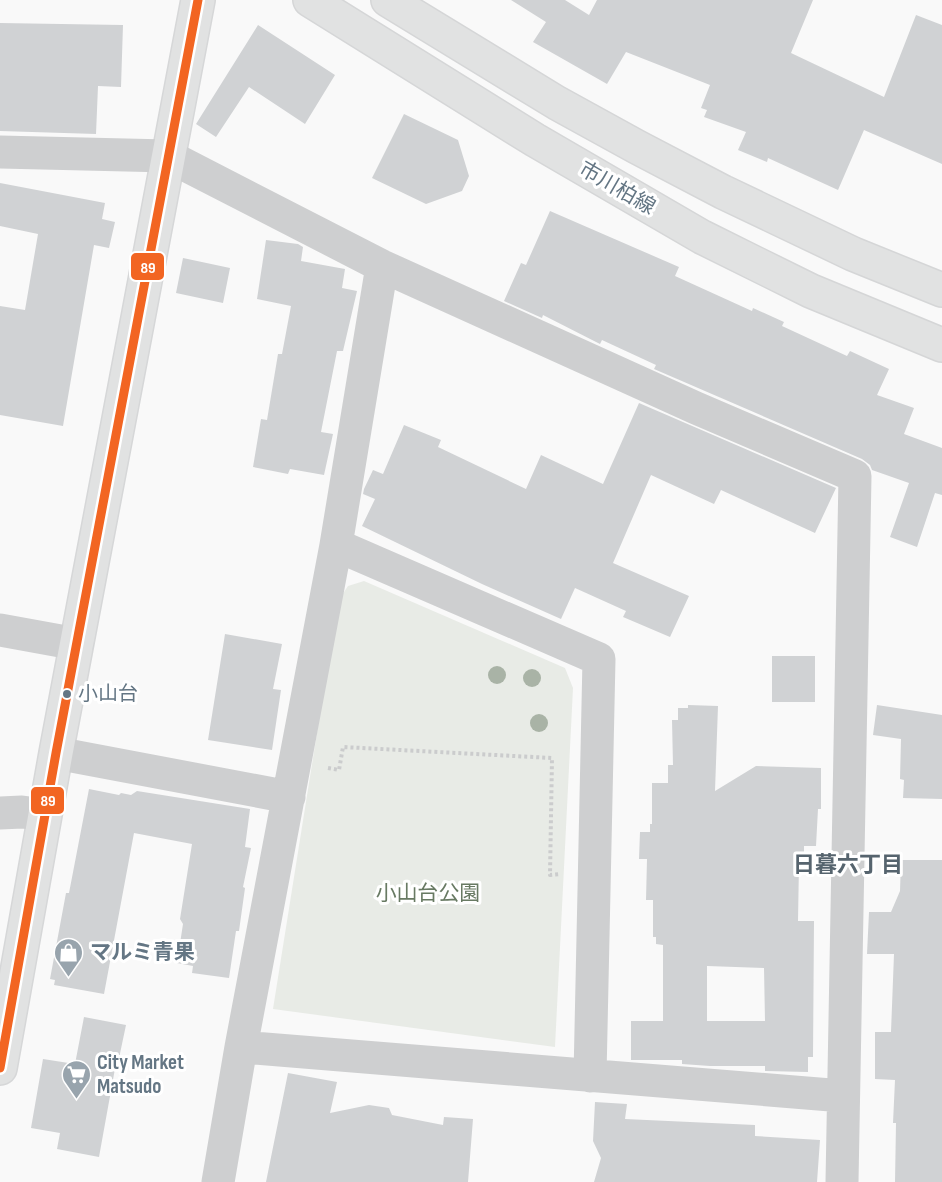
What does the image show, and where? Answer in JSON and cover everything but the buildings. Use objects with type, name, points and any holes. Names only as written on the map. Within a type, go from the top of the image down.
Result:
[{"type":"main road","points":[[0,1068],[56,753],[198,0]]},
{"type":"main road","name":"市川柏線","points":[[310,0],[535,140],[702,237],[811,291],[942,345]]},
{"type":"main road","points":[[388,0],[557,103],[637,147],[723,192],[853,254],[942,290]]},
{"type":"street","points":[[0,152],[168,156],[382,266],[696,408],[855,476],[842,1182]]},
{"type":"street","points":[[218,1182],[241,1047],[336,545],[382,266]]},
{"type":"street","points":[[336,545],[598,659],[590,1076]]},
{"type":"street","points":[[0,630],[77,644]]},
{"type":"street","points":[[56,753],[289,797]]},
{"type":"street","points":[[0,813],[22,812],[45,815]]},
{"type":"street","points":[[241,1047],[843,1096]]},
{"type":"path","points":[[295,762],[339,770],[343,747],[552,758],[550,875],[594,874]]},
{"type":"green space","name":"小山台公園","points":[[364,581],[565,668],[573,688],[555,1047],[273,1009],[338,601],[348,586]]},
{"type":"transit line","name":"89","points":[[0,1068],[56,753],[198,0]]},
{"type":"place","name":"小山台","points":[[67,694]]},
{"type":"place","name":"マルミ青果","points":[[69,978]]},
{"type":"place","name":"City Market Matsudo","points":[[76,1100]]},
{"type":"district","name":"日暮六丁目","points":[[848,865]]}]
